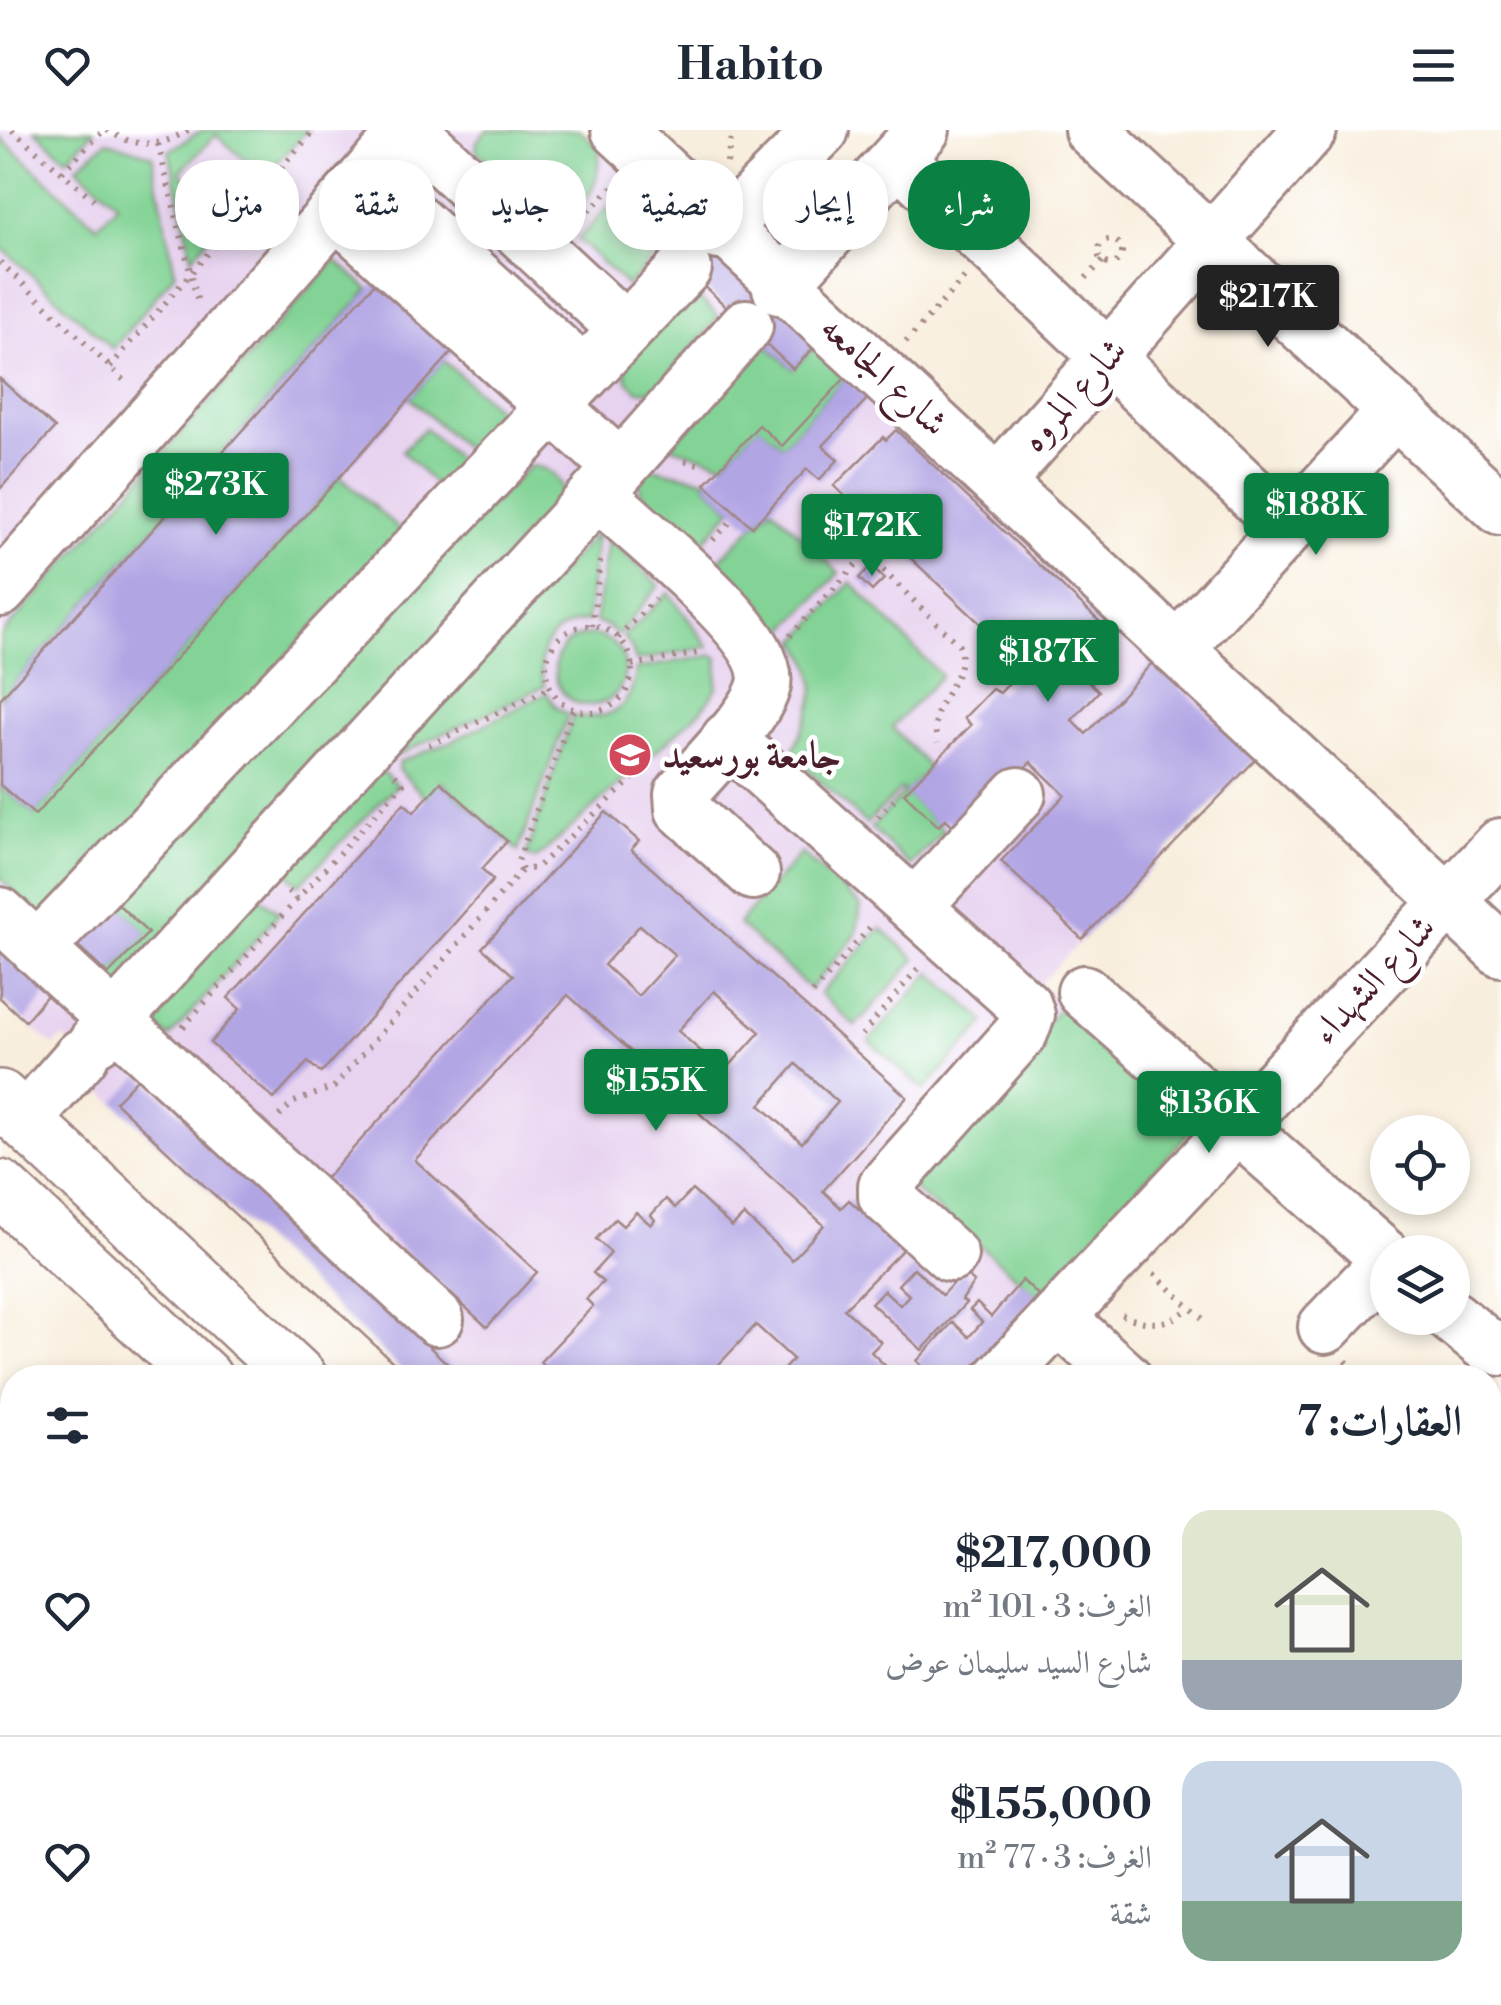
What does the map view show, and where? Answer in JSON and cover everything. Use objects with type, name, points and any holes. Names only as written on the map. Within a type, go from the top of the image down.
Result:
[{"type":"main road","points":[[8,1122],[272,1365]]},
{"type":"main road","points":[[0,1188],[190,1365]]},
{"type":"street","points":[[382,160],[409,130],[626,330]]},
{"type":"street","name":"شارع الجامعه","points":[[618,130],[642,160]]},
{"type":"street","points":[[743,209],[822,130]]},
{"type":"street","points":[[1091,130],[1501,510]]},
{"type":"street","name":"شارع المروه","points":[[997,482],[1310,130]]},
{"type":"street","points":[[8,1122],[98,1038],[608,487],[769,299],[911,144]]},
{"type":"street","points":[[0,590],[319,230]]},
{"type":"street","points":[[413,250],[568,390],[608,487],[738,623],[762,662],[764,682],[758,702],[681,794],[682,809],[753,873]]},
{"type":"street","points":[[437,1319],[156,1058],[98,1038],[18,931],[568,390],[702,250]]},
{"type":"street","name":"شارع الجامعه","points":[[716,250],[769,299],[878,372],[1501,950]]},
{"type":"street","points":[[995,250],[1288,528]]},
{"type":"street","points":[[1177,650],[1394,411]]},
{"type":"street","points":[[728,739],[1019,998],[1028,1015],[1021,1033],[885,1186],[885,1196],[952,1256]]},
{"type":"street","points":[[921,911],[1018,794]]},
{"type":"street","name":"شارع الشهداء","points":[[1012,1365],[1501,845]]},
{"type":"street","points":[[1084,992],[1370,1244]]},
{"type":"street","points":[[1324,1327],[1370,1279]]},
{"type":"street","points":[[1070,1304],[1115,1365]]},
{"type":"street","points":[[1470,1331],[1484,1343],[1491,1359]]},
{"type":"path","points":[[12,130],[100,205]]},
{"type":"path","points":[[62,172],[106,130],[130,142],[158,144],[188,130]]},
{"type":"path","points":[[110,366],[314,130]]},
{"type":"path","points":[[727,160],[732,130]]},
{"type":"path","points":[[158,144],[211,353]]},
{"type":"path","points":[[546,255],[606,193]]},
{"type":"path","points":[[878,372],[989,250]]},
{"type":"path","points":[[0,262],[158,412]]},
{"type":"path","points":[[592,626],[608,487]]},
{"type":"path","points":[[808,497],[958,644],[961,667],[936,712],[938,743]]},
{"type":"path","points":[[592,626],[618,638],[627,650],[631,677],[620,699],[610,707],[585,712],[573,710],[556,697],[550,688],[546,663],[550,650],[567,632],[592,626]]},
{"type":"path","points":[[414,751],[550,688]]},
{"type":"path","points":[[522,870],[518,861],[573,710]]},
{"type":"path","points":[[252,1147],[289,1105],[338,1082],[522,870],[536,868],[656,757],[666,757],[693,779]]},
{"type":"path","points":[[156,1058],[404,784],[391,764]]},
{"type":"path","points":[[257,864],[297,899]]},
{"type":"path","points":[[813,993],[921,911]]},
{"type":"path","points":[[862,1034],[921,911]]},
{"type":"path","points":[[1123,1247],[1204,1320]]},
{"type":"path","points":[[1070,1304],[1140,1322],[1167,1322],[1190,1307]]},
{"type":"shaded area","name":"جامعة بورسعيد","points":[[0,130],[580,130],[613,160],[606,160],[606,250],[712,250],[1264,751],[1040,983],[1196,1125],[974,1365],[397,1365],[87,1077],[82,1056],[62,1037],[53,1046],[0,998]]},
{"type":"green space","points":[[35,130],[93,130],[94,131],[67,159]]},
{"type":"green space","points":[[202,130],[308,130],[279,160],[245,160],[216,135],[192,160],[175,160],[175,179],[169,151]]},
{"type":"green space","points":[[487,130],[580,130],[599,148],[595,182],[586,199],[586,160],[487,160],[476,151],[477,141]]},
{"type":"green space","points":[[0,137],[97,226],[118,204],[77,167],[107,141],[152,155],[175,273],[113,349],[0,246]]},
{"type":"green space","points":[[606,209],[606,250],[653,250],[657,254],[627,286],[586,248],[586,231]]},
{"type":"green space","points":[[335,260],[369,289],[0,699],[0,637]]},
{"type":"green space","points":[[691,290],[719,317],[655,390],[638,391],[627,380],[624,366]]},
{"type":"green space","points":[[765,344],[793,369],[814,348],[846,377],[782,446],[759,426],[724,463],[670,446]]},
{"type":"green space","points":[[444,361],[507,418],[472,455],[410,398]]},
{"type":"green space","points":[[425,428],[462,464],[438,488],[402,451]]},
{"type":"green space","points":[[530,466],[552,473],[563,493],[124,992],[108,975],[147,933],[118,904],[77,945],[68,935]]},
{"type":"green space","points":[[646,467],[709,480],[705,484],[732,509],[697,549],[641,492],[639,482]]},
{"type":"green space","points":[[340,476],[402,532],[42,921],[0,878],[0,785],[35,815]]},
{"type":"green space","points":[[772,507],[839,573],[784,631],[715,564]]},
{"type":"green space","points":[[597,532],[587,621],[564,628],[548,642],[541,662],[545,686],[398,755],[394,752]]},
{"type":"green space","points":[[608,538],[659,585],[618,635],[595,622]]},
{"type":"green space","points":[[851,582],[941,676],[892,727],[929,768],[905,793],[944,831],[910,866],[871,828],[904,793],[901,789],[866,824],[791,754],[810,711],[814,684],[807,656],[797,641]]},
{"type":"green space","points":[[669,593],[709,647],[636,661],[623,637]]},
{"type":"green space","points":[[590,635],[615,645],[625,670],[615,695],[590,705],[565,695],[555,670],[565,645]]},
{"type":"green space","points":[[713,655],[718,658],[717,688],[702,710],[536,859],[526,855],[573,716],[598,716],[617,709],[630,694],[636,669]]},
{"type":"green space","points":[[547,693],[556,707],[568,715],[518,851],[442,782],[427,799],[398,769],[399,762],[452,741]]},
{"type":"green space","points":[[380,769],[397,785],[299,885],[283,869]]},
{"type":"green space","points":[[801,853],[861,906],[856,935],[810,989],[738,924]]},
{"type":"green space","points":[[259,896],[279,913],[169,1038],[149,1021]]},
{"type":"green space","points":[[881,928],[916,959],[855,1026],[820,994]]},
{"type":"green space","points":[[931,973],[986,1022],[924,1090],[869,1041]]},
{"type":"green space","points":[[1063,1005],[1196,1125],[1039,1296],[903,1180]]},
{"type":"building","points":[[665,250],[738,250],[827,334],[793,369]]},
{"type":"building","points":[[385,272],[462,341],[35,815],[0,785],[0,699]]},
{"type":"building","points":[[846,377],[868,398],[823,446],[838,460],[819,480],[807,469],[752,527],[705,484],[759,425],[782,446]]},
{"type":"building","points":[[0,379],[55,428],[0,489]]},
{"type":"building","points":[[896,430],[1101,623],[1089,633],[1103,646],[1095,656],[1104,664],[1088,681],[1099,691],[1072,720],[1086,734],[1153,662],[1256,759],[1082,939],[1001,861],[1065,795],[1031,762],[958,831],[946,819],[938,826],[904,793],[971,725],[964,718],[992,689],[1000,693],[1017,674],[1018,647],[992,624],[986,629],[834,486],[883,437],[886,440]]},
{"type":"building","points":[[871,566],[884,579],[872,591],[859,578]]},
{"type":"building","points":[[441,782],[507,841],[482,869],[493,880],[321,1073],[308,1062],[274,1099],[210,1043],[240,1009],[228,998],[404,803],[414,812]]},
{"type":"building","points":[[606,812],[639,841],[631,850],[907,1097],[823,1191],[841,1208],[849,1200],[903,1249],[844,1309],[881,1342],[871,1352],[884,1365],[788,1365],[793,1359],[756,1325],[718,1365],[540,1362],[593,1306],[586,1299],[603,1282],[593,1273],[611,1253],[596,1239],[615,1219],[623,1226],[636,1212],[651,1225],[655,1220],[651,1215],[666,1199],[675,1208],[692,1190],[732,1227],[744,1215],[792,1260],[824,1225],[568,995],[415,1160],[537,1272],[487,1327],[325,1179],[513,975],[482,948]],"holes":[[[640,925],[675,955],[638,996],[604,965]],[[714,991],[760,1032],[724,1072],[678,1031]],[[796,1064],[838,1102],[802,1143],[760,1105]]]},
{"type":"building","points":[[118,904],[148,933],[108,975],[77,945]]},
{"type":"building","points":[[0,951],[48,994],[25,1021],[0,998]]},
{"type":"building","points":[[140,1076],[449,1365],[396,1365],[115,1102]]},
{"type":"building","points":[[914,1268],[942,1295],[963,1272],[974,1282],[962,1300],[966,1303],[922,1350],[871,1303],[884,1290],[900,1305],[909,1295],[898,1285]]},
{"type":"building","points":[[1022,1280],[1039,1296],[975,1365],[921,1365],[917,1361],[953,1322],[969,1337],[982,1322],[970,1310],[977,1303],[991,1317]]},
{"type":"place","name":"جامعة بورسعيد","points":[[630,755]]}]
